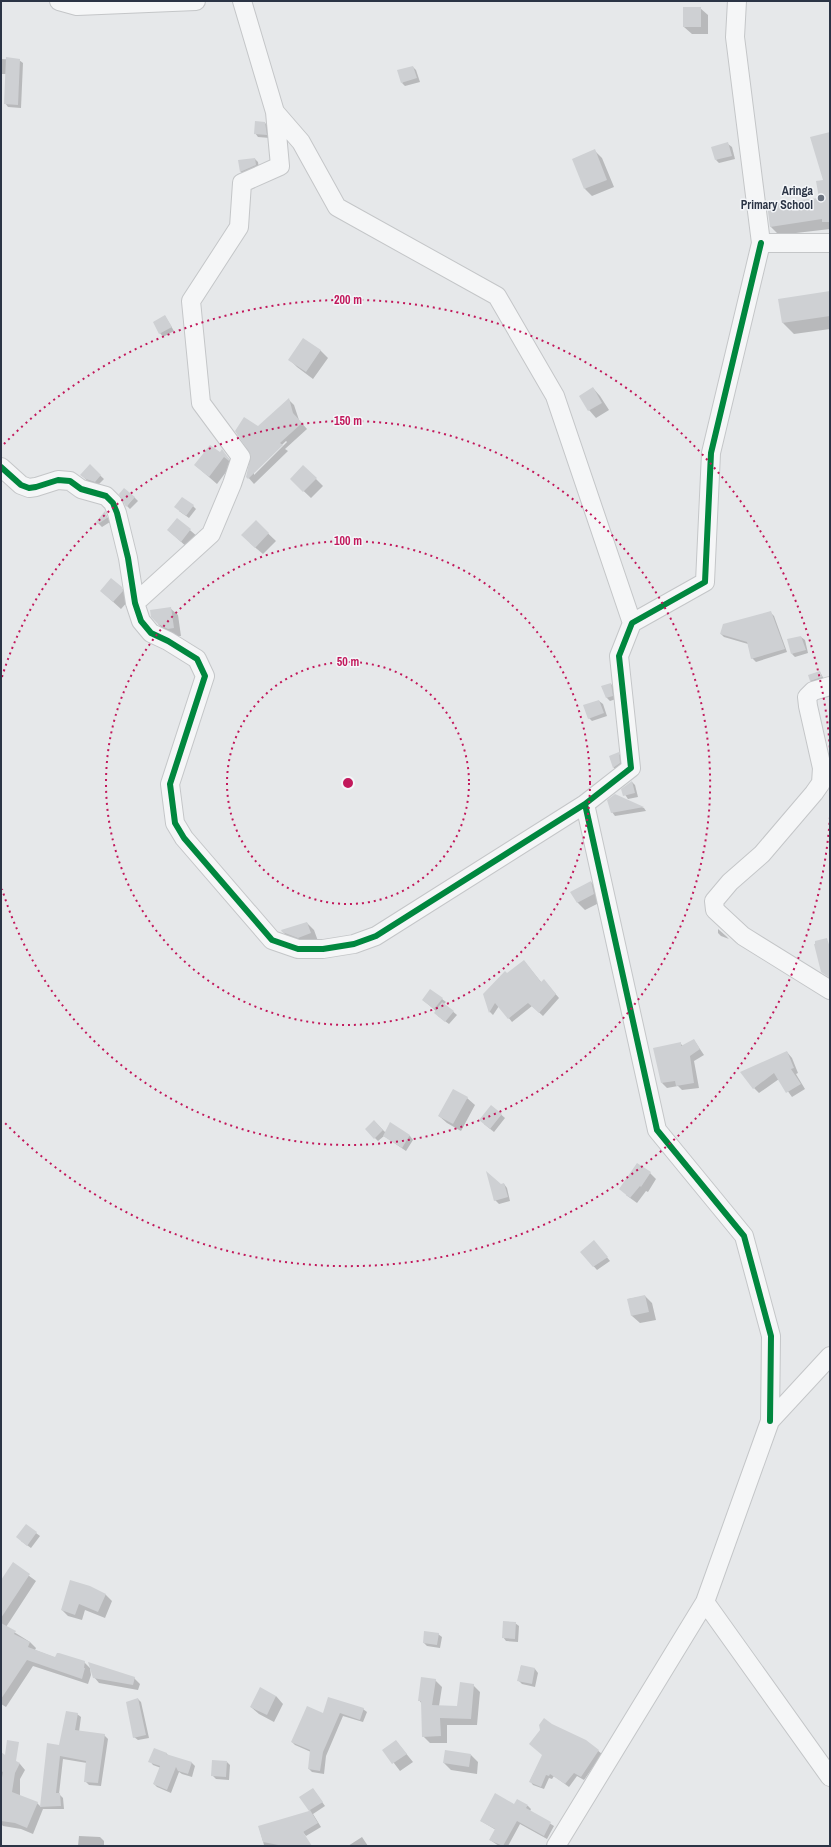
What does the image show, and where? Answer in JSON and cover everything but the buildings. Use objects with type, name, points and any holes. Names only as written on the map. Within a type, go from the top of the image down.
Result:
[{"type":"street","points":[[59,1],[77,6],[196,1]]},
{"type":"street","points":[[136,603],[211,534],[241,458],[201,403],[191,301],[239,227],[242,183],[280,166],[275,112],[242,1]]},
{"type":"street","points":[[1,467],[21,486],[36,488],[58,480],[70,481],[81,488],[106,496],[113,503],[117,513],[128,558],[136,603],[141,621],[152,633],[168,640],[197,659],[205,676],[204,685],[170,784],[175,822],[184,838],[272,940],[298,950],[323,949],[354,944],[376,936],[585,804],[632,768],[619,656],[632,623],[705,582],[711,453],[761,243],[735,37],[736,1]]},
{"type":"street","points":[[275,112],[301,142],[336,207],[497,296],[555,396],[632,623]]},
{"type":"street","points":[[761,243],[830,243]]},
{"type":"street","points":[[830,686],[813,691],[807,697],[822,768],[821,783],[762,854],[730,882],[714,902],[714,905],[715,910],[719,915],[743,936],[830,990]]},
{"type":"street","points":[[556,1846],[705,1602],[770,1421],[771,1336],[744,1236],[657,1130],[585,804]]},
{"type":"street","points":[[770,1421],[830,1356]]},
{"type":"street","points":[[705,1602],[830,1777]]},
{"type":"cycle path","points":[[761,243],[711,453],[705,582],[632,623],[619,656],[631,768],[585,804],[657,1130],[744,1236],[771,1336],[770,1421]]},
{"type":"cycle path","points":[[1,467],[21,485],[29,488],[58,480],[70,481],[81,489],[106,496],[113,503],[117,513],[128,558],[135,603],[141,621],[151,633],[168,641],[197,659],[205,676],[170,784],[175,823],[184,838],[272,940],[298,949],[323,949],[354,944],[376,936],[585,804]]},
{"type":"place","name":"Aringa Primary School","points":[[821,198]]}]
